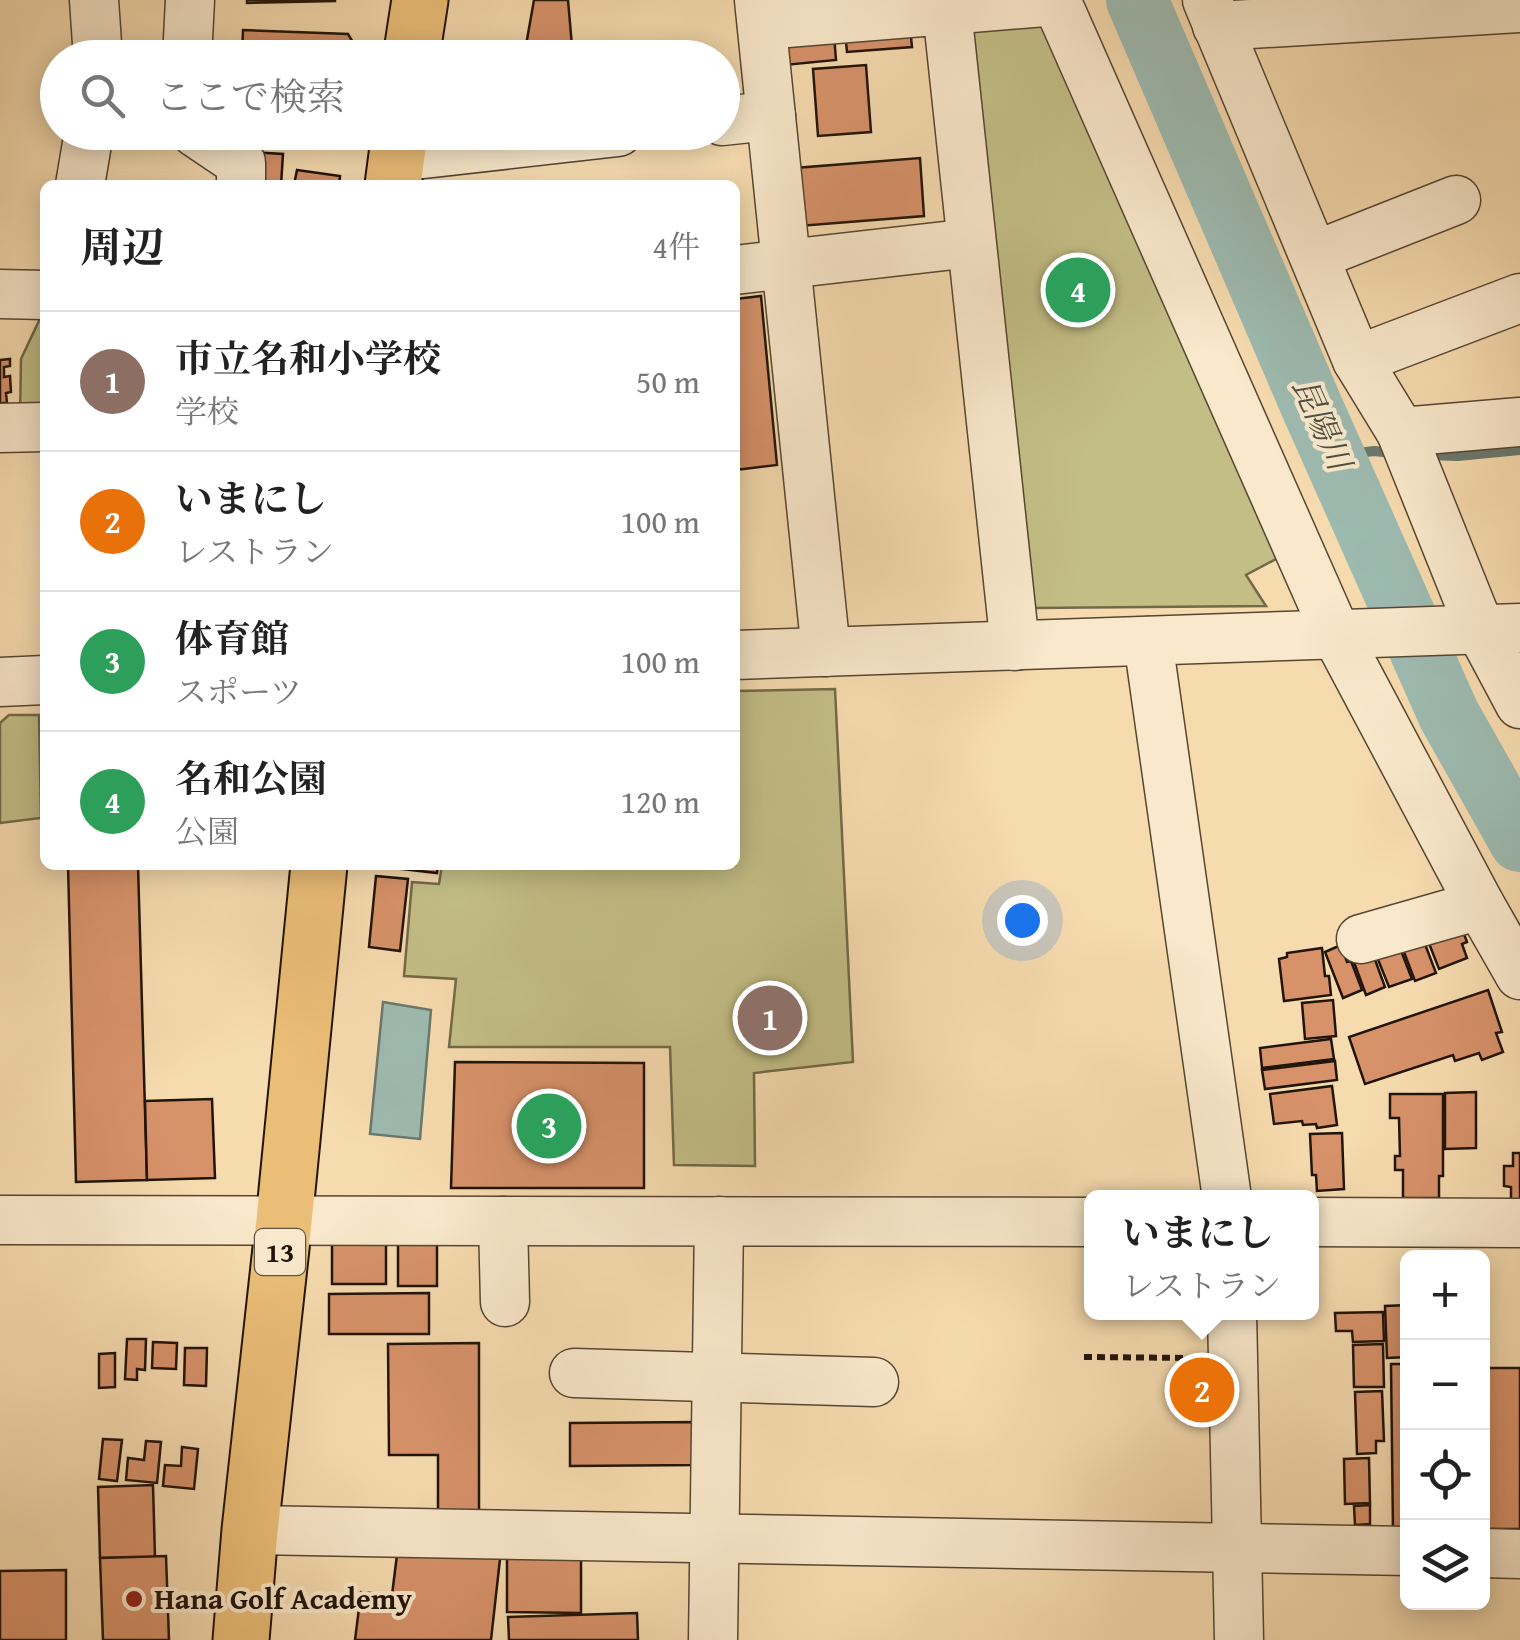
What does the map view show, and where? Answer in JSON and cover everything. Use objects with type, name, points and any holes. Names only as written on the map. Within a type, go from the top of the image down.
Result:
[{"type":"main road","points":[[414,40],[420,0]]},
{"type":"main road","name":"13","points":[[240,1640],[319,870]]},
{"type":"street","points":[[94,0],[97,40]]},
{"type":"street","points":[[188,40],[190,0]]},
{"type":"street","points":[[826,652],[761,13],[947,10],[1056,0],[1480,905],[1520,975]]},
{"type":"street","points":[[1520,8],[1212,13],[1358,360],[1406,446],[1520,704]]},
{"type":"street","points":[[947,10],[1016,646]]},
{"type":"street","points":[[740,119],[771,116]]},
{"type":"street","points":[[81,180],[86,150]]},
{"type":"street","points":[[222,150],[241,163],[241,180]]},
{"type":"street","points":[[397,158],[465,150]]},
{"type":"street","points":[[1314,256],[1456,200]]},
{"type":"street","points":[[740,269],[971,244]]},
{"type":"street","points":[[0,294],[40,295]]},
{"type":"street","points":[[1358,360],[1520,298]]},
{"type":"street","points":[[1406,446],[1520,422]]},
{"type":"street","points":[[0,428],[40,427]]},
{"type":"street","points":[[740,655],[1487,629]]},
{"type":"street","points":[[1148,642],[1225,1190]]},
{"type":"street","points":[[0,682],[40,680]]},
{"type":"street","points":[[1361,939],[1480,905]]},
{"type":"street","points":[[0,1191],[1,1220],[1084,1222]]},
{"type":"street","points":[[503,1221],[505,1302]]},
{"type":"street","points":[[713,1640],[719,1221]]},
{"type":"street","points":[[1319,1222],[1520,1223]]},
{"type":"street","points":[[1232,1335],[1239,1640]]},
{"type":"street","points":[[574,1374],[874,1382]]},
{"type":"street","points":[[250,1530],[1400,1552]]},
{"type":"street","points":[[1490,1553],[1520,1554]]},
{"type":"path","points":[[1084,1357],[1232,1335]]},
{"type":"shaded area","points":[[1042,16],[1278,558],[1246,575],[1266,606],[1031,608],[963,22]]},
{"type":"shaded area","points":[[40,319],[40,418],[20,418],[21,359]]},
{"type":"shaded area","points":[[835,689],[853,1062],[754,1073],[755,1166],[674,1165],[670,1047],[449,1047],[456,979],[404,976],[412,882],[439,884],[441,870],[740,870],[740,691]]},
{"type":"shaded area","points":[[9,715],[39,715],[40,818],[0,823],[0,723]]},
{"type":"water","points":[[383,1002],[431,1010],[420,1139],[370,1134]]},
{"type":"building","points":[[335,0],[335,1],[247,3]]},
{"type":"building","points":[[534,0],[568,0],[571,40],[527,40]]},
{"type":"building","points":[[910,27],[912,47],[847,52],[845,32]]},
{"type":"building","points":[[243,30],[348,34],[352,40],[243,40]]},
{"type":"building","points":[[834,35],[836,60],[785,65],[782,39]]},
{"type":"building","points":[[866,65],[871,132],[818,136],[813,69]]},
{"type":"building","points":[[252,152],[283,154],[281,180],[249,180]]},
{"type":"building","points":[[920,158],[924,216],[799,226],[795,168]]},
{"type":"building","points":[[297,170],[340,176],[340,180],[295,180]]},
{"type":"building","points":[[761,296],[777,465],[740,469],[740,298]]},
{"type":"building","points":[[10,359],[10,366],[4,367],[4,377],[10,376],[11,392],[6,393],[7,403],[0,403],[0,360]]},
{"type":"building","points":[[68,870],[138,870],[147,1180],[76,1182]]},
{"type":"building","points":[[376,876],[408,879],[400,951],[369,947]]},
{"type":"building","points":[[1458,918],[1467,942],[1462,944],[1467,958],[1439,969],[1423,928]]},
{"type":"building","points":[[1420,931],[1436,973],[1415,981],[1399,939]]},
{"type":"building","points":[[1396,938],[1412,979],[1389,987],[1373,947]]},
{"type":"building","points":[[1341,945],[1362,990],[1343,998],[1325,952]]},
{"type":"building","points":[[1370,946],[1385,987],[1366,995],[1351,954]]},
{"type":"building","points":[[1322,948],[1331,995],[1284,1001],[1279,959],[1287,957],[1287,953]]},
{"type":"building","points":[[1488,990],[1502,1032],[1496,1033],[1503,1052],[1482,1060],[1479,1053],[1455,1061],[1453,1055],[1365,1084],[1349,1037]]},
{"type":"building","points":[[1333,1000],[1336,1036],[1305,1039],[1302,1003]]},
{"type":"building","points":[[1331,1039],[1334,1059],[1262,1068],[1260,1048]]},
{"type":"building","points":[[1335,1061],[1337,1080],[1265,1089],[1262,1070]]},
{"type":"building","points":[[455,1062],[644,1063],[644,1188],[451,1188]]},
{"type":"building","points":[[1332,1086],[1337,1125],[1317,1128],[1316,1124],[1303,1125],[1302,1121],[1274,1124],[1270,1094]]},
{"type":"building","points":[[1476,1092],[1476,1148],[1445,1149],[1445,1093]]},
{"type":"building","points":[[1390,1094],[1443,1094],[1443,1176],[1439,1176],[1439,1198],[1403,1198],[1403,1170],[1395,1170],[1395,1156],[1400,1156],[1399,1118],[1390,1118]]},
{"type":"building","points":[[212,1099],[215,1178],[147,1180],[145,1101]]},
{"type":"building","points":[[1342,1133],[1344,1189],[1317,1190],[1316,1175],[1312,1175],[1310,1134]]},
{"type":"building","points":[[1513,1153],[1520,1153],[1520,1200],[1511,1200],[1511,1187],[1504,1186],[1504,1166],[1513,1166]]},
{"type":"building","points":[[332,1242],[386,1242],[386,1284],[332,1284]]},
{"type":"building","points":[[398,1244],[437,1244],[437,1286],[398,1286]]},
{"type":"building","points":[[429,1293],[429,1334],[329,1334],[329,1294]]},
{"type":"building","points":[[1400,1305],[1400,1357],[1387,1358],[1385,1306]]},
{"type":"building","points":[[1383,1312],[1384,1341],[1353,1342],[1352,1331],[1336,1331],[1335,1313]]},
{"type":"building","points":[[127,1339],[146,1339],[145,1370],[137,1369],[137,1380],[125,1379]]},
{"type":"building","points":[[153,1342],[177,1343],[176,1369],[152,1368]]},
{"type":"building","points":[[479,1343],[479,1511],[438,1511],[438,1455],[389,1455],[388,1344]]},
{"type":"building","points":[[1383,1344],[1384,1387],[1354,1387],[1353,1345]]},
{"type":"building","points":[[185,1348],[207,1348],[206,1386],[184,1385]]},
{"type":"building","points":[[115,1353],[115,1387],[99,1388],[99,1354]]},
{"type":"building","points":[[1391,1364],[1400,1364],[1400,1530],[1393,1530]]},
{"type":"building","points":[[1490,1368],[1520,1368],[1520,1529],[1490,1529]]},
{"type":"building","points":[[1215,1375],[1216,1405],[1188,1405],[1187,1376]]},
{"type":"building","points":[[1382,1391],[1384,1441],[1376,1441],[1376,1453],[1357,1454],[1355,1392]]},
{"type":"building","points":[[699,1422],[699,1465],[570,1466],[570,1423]]},
{"type":"building","points":[[103,1439],[122,1440],[117,1481],[99,1479]]},
{"type":"building","points":[[146,1441],[161,1442],[157,1483],[126,1480],[128,1458],[144,1460]]},
{"type":"building","points":[[182,1447],[198,1449],[194,1489],[163,1486],[165,1465],[181,1466]]},
{"type":"building","points":[[1369,1458],[1370,1503],[1345,1504],[1344,1459]]},
{"type":"building","points":[[153,1485],[155,1557],[100,1558],[98,1487]]},
{"type":"building","points":[[1370,1505],[1370,1524],[1355,1525],[1354,1506]]},
{"type":"building","points":[[398,1547],[500,1559],[491,1640],[355,1640],[361,1592],[392,1595]]},
{"type":"building","points":[[507,1549],[581,1550],[581,1613],[507,1612]]},
{"type":"building","name":"Hana Golf Academy","points":[[166,1556],[169,1640],[103,1640],[100,1558]]},
{"type":"building","points":[[66,1570],[66,1640],[0,1640],[0,1571]]},
{"type":"building","points":[[637,1613],[638,1640],[509,1640],[508,1617]]},
{"type":"waterway","name":"昆陽川","points":[[1137,0],[1449,715],[1520,841]]},
{"type":"waterway","points":[[1426,455],[1520,450]]},
{"type":"waterway","points":[[1334,456],[1394,453]]},
{"type":"place","name":"名和公園","points":[[1078,290]]},
{"type":"place","name":"市立名和小学校","points":[[770,1018]]},
{"type":"place","name":"体育館","points":[[549,1126]]},
{"type":"place","name":"いまにし","points":[[1202,1390]]},
{"type":"place","name":"Hana Golf Academy","points":[[134,1599]]}]
